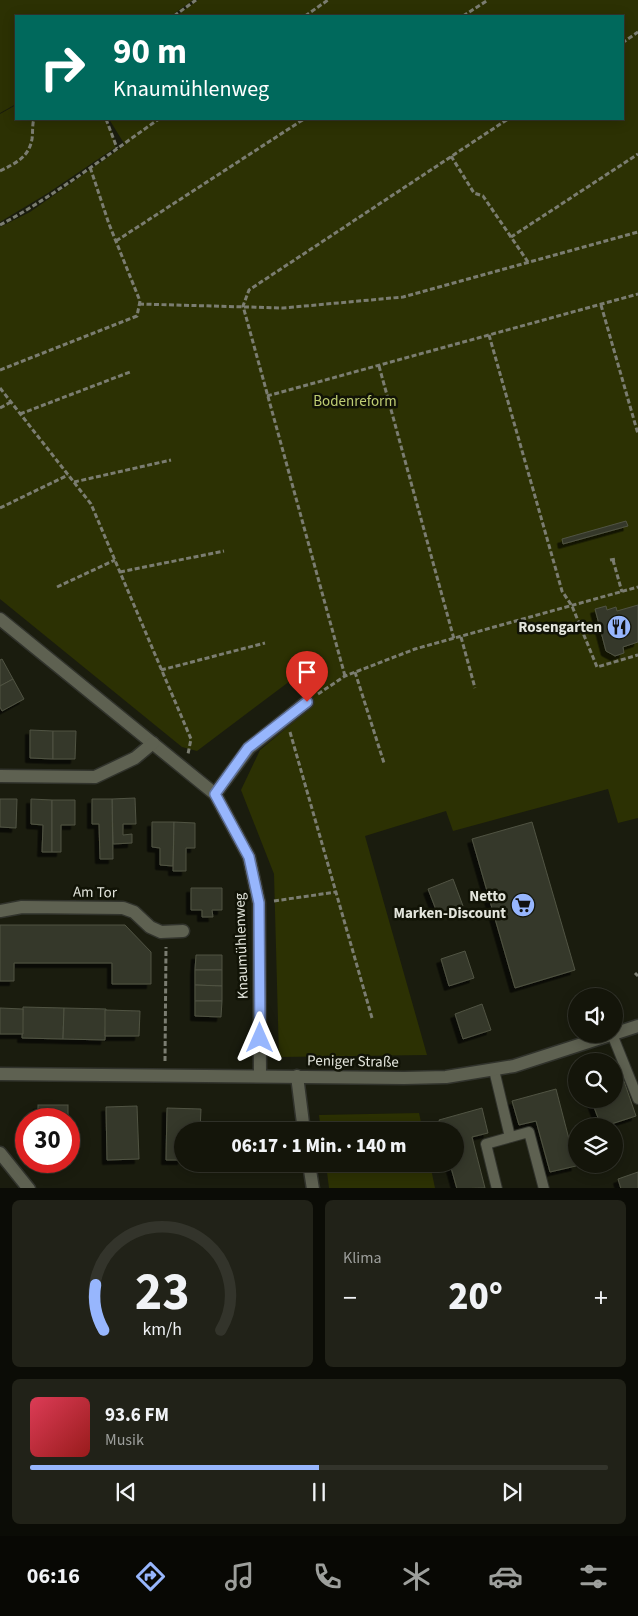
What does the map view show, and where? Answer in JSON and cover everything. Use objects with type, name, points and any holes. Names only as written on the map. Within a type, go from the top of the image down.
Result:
[{"type":"street","name":"Knaumühlenweg","points":[[0,619],[215,794],[249,857],[259,903],[260,1076]]},
{"type":"street","points":[[215,794],[248,748],[307,702]]},
{"type":"street","points":[[0,776],[95,777],[135,758],[153,743]]},
{"type":"street","name":"Am Tor","points":[[0,910],[22,907],[123,908],[134,912],[150,927],[161,932],[183,932]]},
{"type":"street","name":"Peniger Straße","points":[[623,1031],[638,1026]]},
{"type":"street","name":"Peniger Straße","points":[[0,1074],[165,1077],[446,1077],[494,1070],[544,1058],[586,1043]]},
{"type":"street","points":[[297,1076],[303,1122]]},
{"type":"street","points":[[0,1153],[29,1188]]},
{"type":"street","points":[[310,1172],[313,1188]]},
{"type":"lane","points":[[616,1043],[638,1099]]},
{"type":"lane","points":[[494,1070],[510,1137]]},
{"type":"lane","points":[[497,1188],[486,1144],[529,1132],[544,1188]]},
{"type":"path","points":[[175,15],[196,0]]},
{"type":"path","points":[[306,15],[328,0]]},
{"type":"path","points":[[465,15],[488,0]]},
{"type":"path","points":[[624,42],[638,32]]},
{"type":"path","points":[[0,171],[17,162],[27,153],[32,140],[34,120]]},
{"type":"path","points":[[106,120],[117,148]]},
{"type":"path","points":[[0,225],[30,208],[158,120]]},
{"type":"path","points":[[116,241],[302,120]]},
{"type":"path","points":[[345,676],[243,306],[249,290],[506,120]]},
{"type":"path","points":[[511,237],[638,154]]},
{"type":"path","points":[[451,156],[474,193],[483,196],[528,262]]},
{"type":"path","points":[[0,370],[137,316],[140,302],[90,167]]},
{"type":"path","points":[[139,304],[283,308],[403,297],[638,232]]},
{"type":"path","points":[[267,396],[638,294]]},
{"type":"path","points":[[601,305],[638,434]]},
{"type":"path","points":[[489,335],[562,591],[572,606],[597,667],[638,655]]},
{"type":"path","points":[[379,366],[454,638]]},
{"type":"path","points":[[20,414],[130,372]]},
{"type":"path","points":[[0,388],[90,504],[191,739],[185,769]]},
{"type":"path","points":[[0,408],[11,402]]},
{"type":"path","points":[[74,482],[171,460]]},
{"type":"path","points":[[0,508],[68,475]]},
{"type":"path","points":[[120,572],[224,551]]},
{"type":"path","points":[[57,587],[115,560]]},
{"type":"path","points":[[613,560],[622,592]]},
{"type":"path","points":[[307,702],[345,676],[416,649],[638,587]]},
{"type":"path","points":[[461,636],[475,688]]},
{"type":"path","points":[[162,670],[265,642]]},
{"type":"path","points":[[355,672],[384,763]]},
{"type":"path","points":[[286,718],[372,1018]]},
{"type":"path","points":[[259,903],[336,892]]},
{"type":"path","points":[[165,1077],[166,931]]},
{"type":"green space","points":[[0,0],[193,0],[172,15],[15,15],[15,105],[0,113]]},
{"type":"green space","name":"Bodenreform","points":[[198,0],[638,0],[638,818],[618,823],[608,789],[453,831],[446,811],[365,836],[427,1055],[279,1057],[274,874],[241,790],[260,750],[308,710],[294,678],[197,751],[182,747],[0,599],[0,227],[30,212],[125,145],[110,120],[624,120],[624,15],[177,15]]},
{"type":"green space","points":[[15,106],[15,120],[106,120],[116,147],[48,193],[0,222],[0,114]]},
{"type":"green space","points":[[419,1113],[421,1122],[320,1122],[319,1115]]},
{"type":"green space","points":[[327,1172],[432,1172],[435,1188],[329,1188]]},
{"type":"building","points":[[626,521],[628,526],[563,544],[562,539]]},
{"type":"building","name":"Rosengarten","points":[[638,605],[638,642],[623,647],[624,653],[615,656],[606,651],[595,609],[606,606],[607,610],[616,607],[617,611]]},
{"type":"building","points":[[2,659],[13,679],[0,686],[0,660]]},
{"type":"building","points":[[13,679],[24,699],[2,711],[0,707],[0,686]]},
{"type":"building","points":[[30,730],[53,731],[53,759],[30,758]]},
{"type":"building","points":[[53,731],[76,731],[75,759],[53,759]]},
{"type":"building","points":[[135,798],[136,824],[123,824],[123,835],[132,834],[132,843],[113,844],[112,799]]},
{"type":"building","points":[[0,799],[17,799],[16,828],[0,827]]},
{"type":"building","points":[[31,799],[52,800],[52,852],[42,852],[43,825],[31,824]]},
{"type":"building","points":[[92,799],[112,799],[113,859],[100,859],[99,824],[92,824]]},
{"type":"building","points":[[52,800],[75,800],[75,825],[61,825],[61,852],[52,852]]},
{"type":"building","points":[[152,822],[174,822],[173,866],[160,865],[160,848],[152,847]]},
{"type":"building","points":[[174,822],[195,823],[195,848],[186,848],[186,871],[173,871]]},
{"type":"building","name":"Netto Marken-Discount","points":[[532,822],[575,970],[515,988],[472,839]]},
{"type":"building","points":[[453,879],[463,906],[438,915],[428,889]]},
{"type":"building","points":[[191,888],[222,888],[222,910],[212,910],[213,917],[202,917],[202,910],[191,910]]},
{"type":"building","points":[[0,925],[125,925],[151,952],[151,984],[112,984],[112,963],[14,963],[14,981],[0,981]]},
{"type":"building","points":[[465,951],[474,978],[449,986],[441,959]]},
{"type":"building","points":[[196,955],[222,955],[222,970],[195,970]]},
{"type":"building","points":[[195,970],[222,970],[222,986],[195,985]]},
{"type":"building","points":[[195,985],[222,986],[222,1001],[195,1001]]},
{"type":"building","points":[[195,1001],[222,1001],[221,1017],[195,1016]]},
{"type":"building","points":[[482,1004],[491,1030],[463,1039],[455,1014]]},
{"type":"building","points":[[23,1007],[64,1008],[63,1039],[22,1038]]},
{"type":"building","points":[[0,1008],[23,1009],[23,1034],[0,1034]]},
{"type":"building","points":[[64,1008],[106,1009],[105,1040],[63,1039]]},
{"type":"building","points":[[105,1010],[140,1011],[139,1036],[105,1036]]},
{"type":"building","points":[[623,1081],[636,1116],[623,1120],[623,1118],[598,1118],[594,1108],[623,1108]]},
{"type":"building","points":[[556,1089],[568,1135],[568,1168],[550,1172],[536,1121],[519,1125],[512,1101]]},
{"type":"building","points":[[38,1105],[68,1105],[68,1108],[38,1108]]},
{"type":"building","points":[[137,1106],[139,1159],[107,1160],[106,1107]]},
{"type":"building","points":[[167,1108],[201,1109],[200,1122],[174,1122],[174,1160],[166,1160]]},
{"type":"building","points":[[482,1108],[488,1133],[472,1137],[485,1188],[457,1188],[452,1172],[464,1172],[464,1122],[440,1122],[439,1120]]},
{"type":"building","points":[[638,1172],[638,1188],[621,1188],[618,1179]]},
{"type":"place","name":"Rosengarten","points":[[619,627]]},
{"type":"place","name":"Netto Marken-Discount","points":[[523,905]]},
{"type":"route","points":[[260,1038],[259,903],[249,857],[215,794],[248,748],[307,702]]}]
